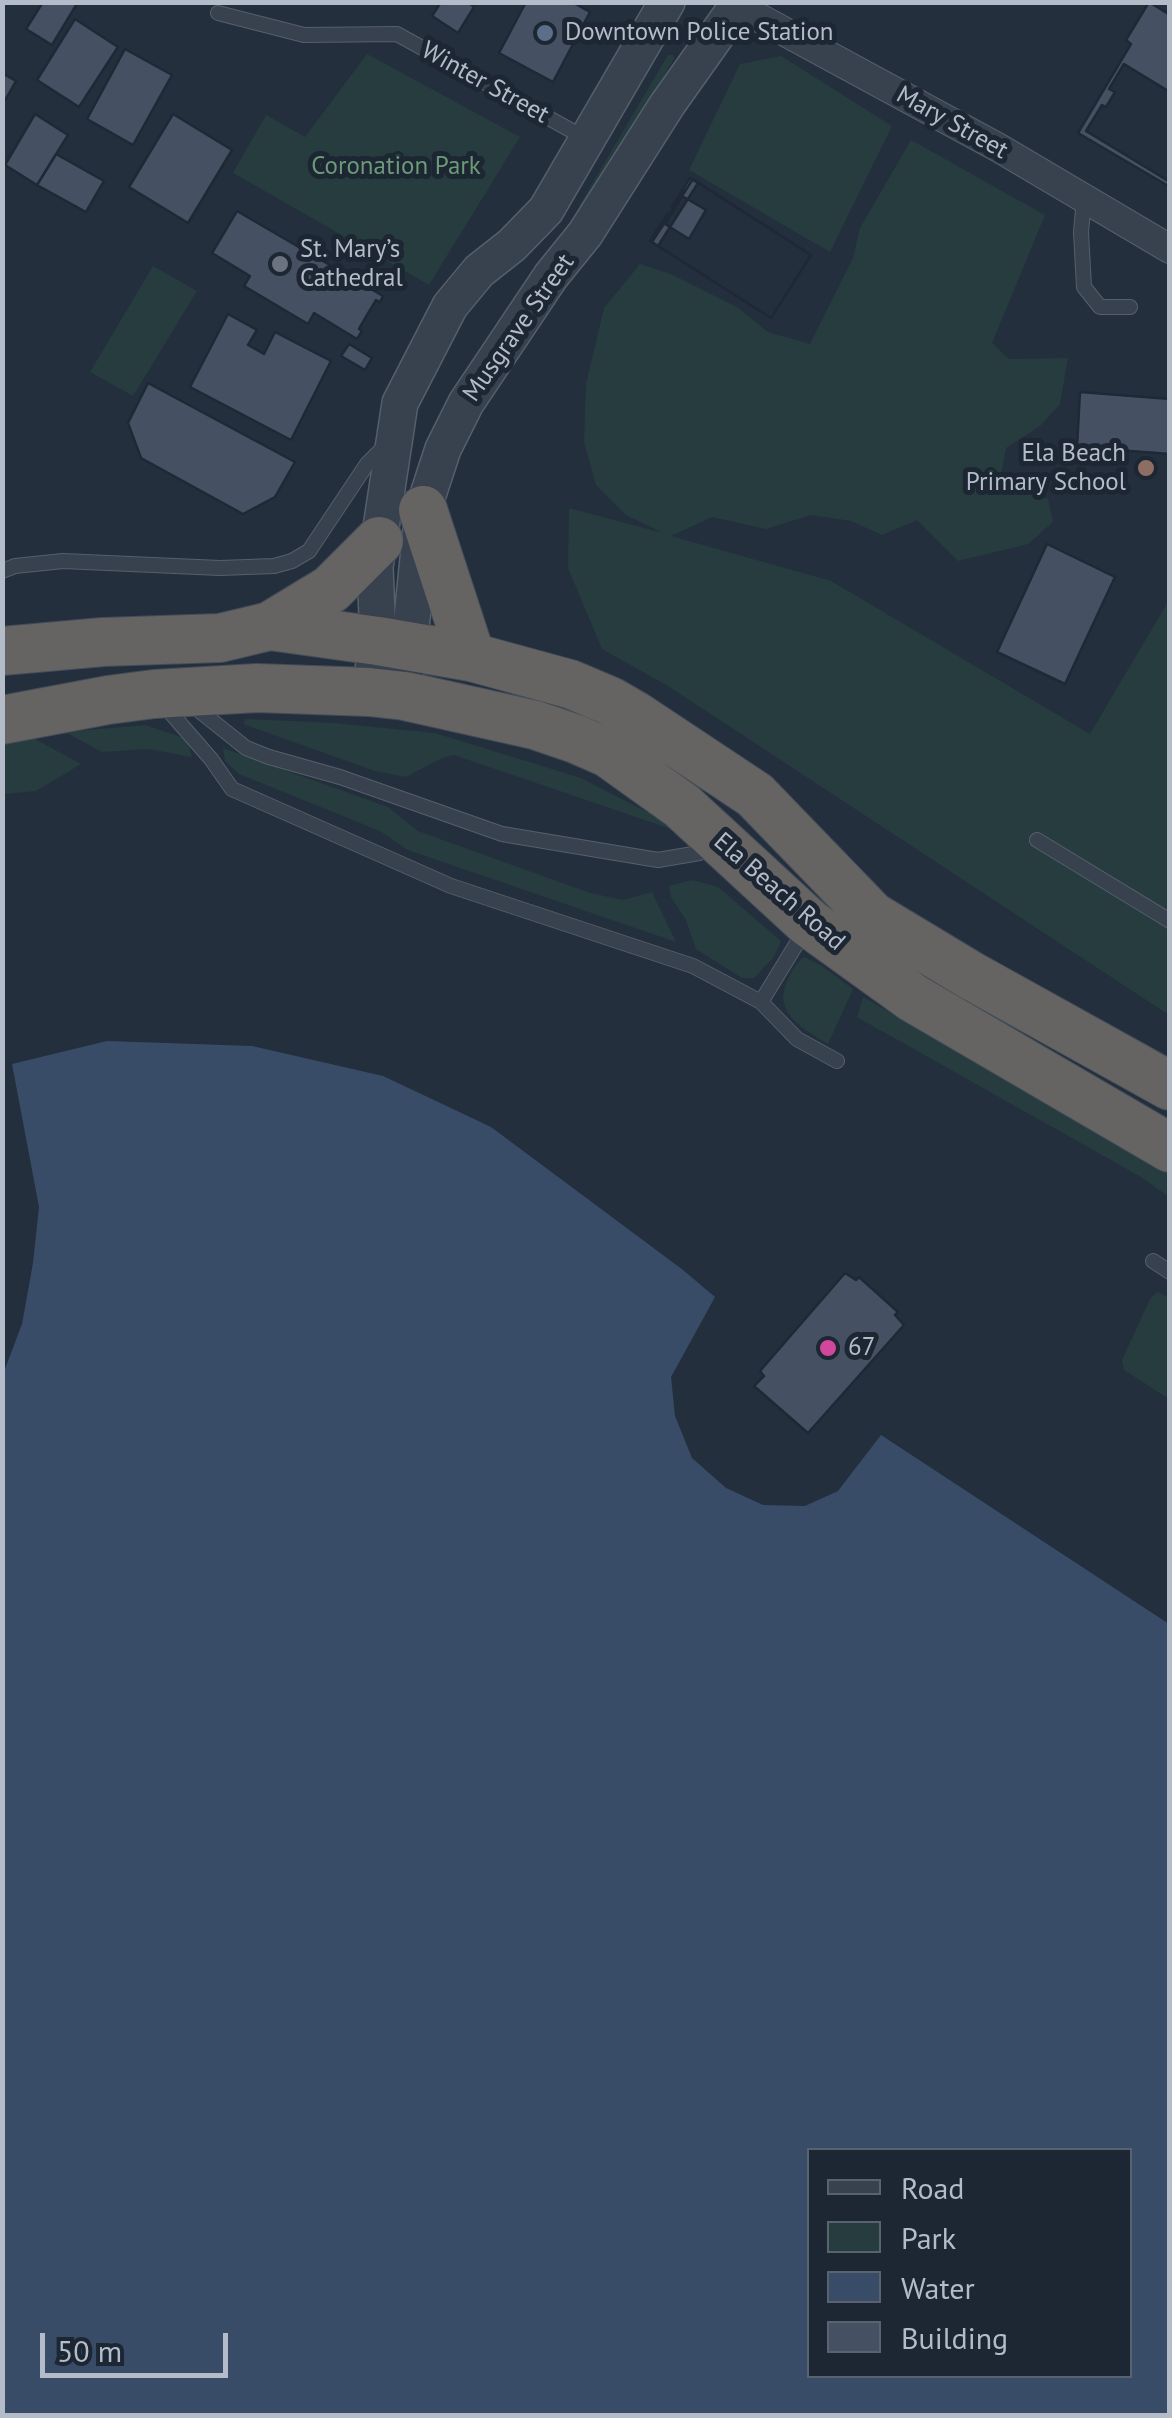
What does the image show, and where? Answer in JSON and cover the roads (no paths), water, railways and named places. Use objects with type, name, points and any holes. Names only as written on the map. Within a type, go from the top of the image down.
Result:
[{"type":"highway","points":[[422,510],[470,657]]},
{"type":"highway","points":[[2,651],[102,642],[220,638],[257,630],[330,589],[379,541]]},
{"type":"highway","name":"Ela Beach Road","points":[[257,630],[393,644],[470,657],[570,684],[610,701],[756,795],[872,916],[1170,1086]]},
{"type":"highway","name":"Ela Beach Road","points":[[2,720],[108,700],[257,688],[387,694],[536,724],[608,753],[682,806],[809,923],[930,1009],[1170,1148]]},
{"type":"street","name":"Musgrave Street","points":[[393,644],[375,567],[400,404],[443,318],[478,270],[512,245],[546,210],[666,2]]},
{"type":"street","name":"Musgrave Street","points":[[387,694],[393,644],[422,510],[443,449],[466,403],[551,276],[585,234],[736,4]]},
{"type":"street","name":"Mary Street","points":[[736,4],[999,148],[1170,249]]},
{"type":"street","points":[[512,245],[551,276]]},
{"type":"lane","name":"Winter Street","points":[[218,13],[304,36],[397,34],[574,132]]},
{"type":"lane","points":[[1084,199],[1084,287],[1100,306],[1130,307]]},
{"type":"lane","points":[[2,571],[63,561],[220,568],[274,566],[292,561],[308,551],[367,464],[395,435]]},
{"type":"lane","points":[[166,694],[246,748],[502,834],[658,860],[699,853],[719,840]]},
{"type":"lane","points":[[166,694],[232,788],[450,886],[693,966],[761,1002],[796,1039],[838,1061]]},
{"type":"lane","points":[[1037,840],[1170,922]]},
{"type":"lane","points":[[761,1002],[809,923]]},
{"type":"lane","points":[[1153,1261],[1170,1272]]},
{"type":"water","points":[[107,1041],[252,1046],[383,1076],[491,1127],[715,1297],[671,1377],[675,1416],[692,1458],[726,1488],[763,1505],[805,1506],[838,1491],[881,1435],[1169,1624],[1169,2415],[3,2415],[2,1377],[22,1324],[39,1207],[12,1064]]},
{"type":"place","name":"Downtown Police Station","points":[[545,33]]},
{"type":"place","name":"St. Mary’s Cathedral","points":[[280,264]]},
{"type":"place","name":"Ela Beach Primary School","points":[[1146,468]]},
{"type":"place","name":"67","points":[[828,1348]]},
{"type":"park label","name":"Coronation Park","points":[[396,167]]}]
